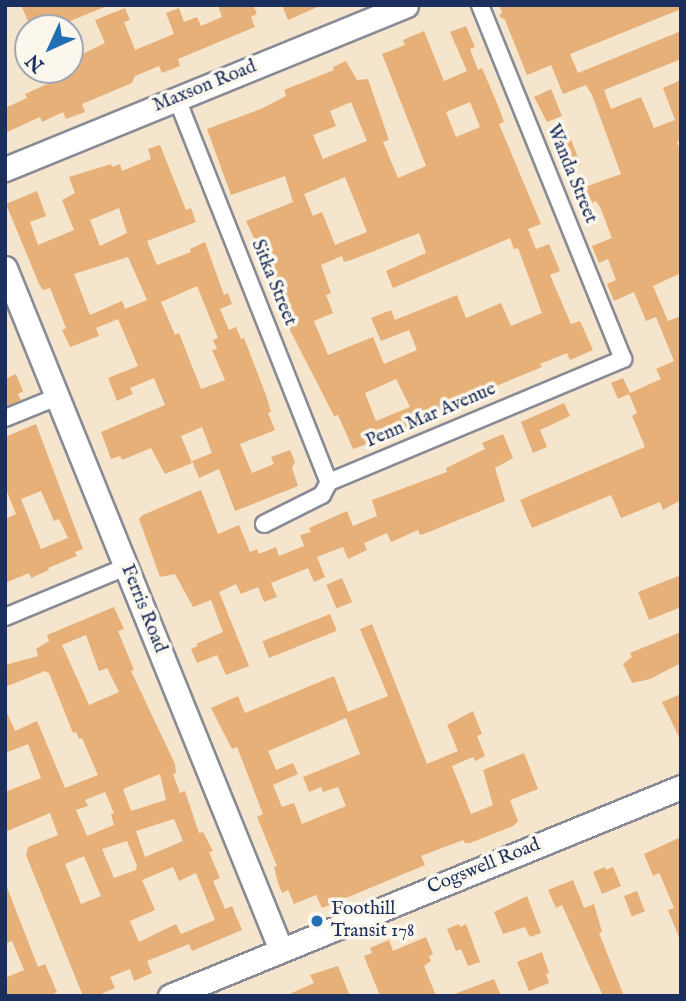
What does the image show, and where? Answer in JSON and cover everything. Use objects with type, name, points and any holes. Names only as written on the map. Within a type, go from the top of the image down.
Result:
[{"type":"street","name":"Maxson Road","points":[[5,169],[405,5]]},
{"type":"street","name":"Wanda Street","points":[[480,5],[623,359]]},
{"type":"street","name":"Sitka Street","points":[[177,99],[330,482]]},
{"type":"street","name":"Ferris Road","points":[[5,268],[281,950]]},
{"type":"street","name":"Penn Mar Avenue","points":[[264,524],[321,495],[330,482],[623,359]]},
{"type":"street","points":[[5,418],[57,397]]},
{"type":"street","points":[[5,617],[126,567]]},
{"type":"street","name":"Cogswell Road","points":[[180,994],[681,787]]},
{"type":"building","points":[[21,5],[107,5],[84,15],[25,14]]},
{"type":"building","points":[[218,5],[253,5],[257,14],[251,17],[255,27],[178,59],[180,66],[162,73],[159,66],[135,76],[132,83],[82,104],[85,112],[66,119],[63,112],[42,122],[40,117],[5,133],[5,108],[27,98],[25,94],[48,84],[84,84],[84,53],[105,43],[95,20],[125,8],[130,20],[124,22],[135,50],[174,34],[166,13],[179,8],[184,22],[197,17],[201,26],[222,17]]},
{"type":"building","points":[[282,5],[322,5],[288,20]]},
{"type":"building","points":[[499,5],[681,5],[681,9],[570,54],[578,73],[681,31],[681,59],[604,90],[611,109],[641,97],[654,128],[675,120],[663,88],[681,80],[681,140],[677,142],[681,152],[681,273],[653,286],[668,321],[681,316],[681,500],[663,510],[660,502],[621,518],[611,495],[532,528],[520,500],[645,447],[632,416],[637,413],[629,394],[618,399],[611,383],[623,378],[630,393],[661,379],[656,369],[674,361],[656,317],[646,321],[634,292],[614,301],[607,284],[616,280],[608,259],[599,263],[592,246],[612,238],[600,207],[596,201],[592,203],[585,187],[621,174],[592,95],[586,85],[563,94],[551,65],[527,75],[505,20],[499,16],[502,12]]},
{"type":"building","points":[[466,26],[475,47],[470,49],[478,70],[482,68],[499,108],[504,122],[499,124],[541,224],[528,229],[536,249],[549,244],[560,271],[550,275],[571,324],[580,321],[593,350],[570,360],[567,353],[540,364],[542,367],[407,423],[409,429],[353,449],[338,415],[334,416],[290,330],[281,307],[288,304],[279,281],[275,283],[246,221],[293,202],[285,176],[231,195],[207,129],[263,108],[286,96],[284,90],[334,70],[333,67],[346,61],[357,80],[368,79],[389,140],[383,142],[398,178],[426,166],[382,54],[405,45],[403,40],[424,31],[444,81],[467,71],[450,32]],"holes":[[[351,102],[367,141],[323,159],[313,135],[336,126],[330,111]],[[470,102],[480,127],[456,137],[446,112]],[[345,177],[367,232],[335,245],[322,212],[313,216],[304,194]],[[419,233],[426,253],[386,271],[393,288],[510,238],[514,249],[518,248],[542,313],[511,326],[501,303],[466,318],[457,295],[395,320],[391,310],[371,318],[381,341],[409,330],[417,350],[384,364],[373,337],[328,355],[314,321],[333,313],[326,295],[331,293],[321,265],[342,256],[344,262]],[[396,379],[410,407],[376,421],[365,393]]]},
{"type":"building","points":[[551,89],[562,116],[547,122],[534,97]]},
{"type":"building","points":[[570,137],[581,165],[566,170],[553,144]]},
{"type":"building","points":[[160,145],[186,210],[191,208],[196,222],[147,241],[157,265],[191,252],[190,249],[205,242],[224,295],[228,293],[232,304],[220,309],[229,330],[236,327],[241,339],[244,338],[266,395],[271,412],[268,413],[275,430],[240,444],[252,473],[274,464],[271,457],[290,450],[295,462],[292,468],[298,486],[235,511],[219,469],[199,478],[192,461],[212,453],[202,427],[181,436],[192,463],[165,474],[151,448],[122,460],[120,456],[111,459],[101,432],[165,405],[154,378],[130,388],[133,394],[117,401],[108,378],[138,366],[118,319],[96,328],[99,336],[70,347],[62,330],[66,328],[50,288],[43,290],[39,284],[6,204],[37,191],[46,216],[30,222],[38,245],[74,230],[62,200],[75,193],[69,177],[111,164],[112,167],[120,164],[122,171],[151,159],[148,149]],"holes":[[[119,208],[127,233],[100,246],[90,220]],[[128,257],[147,300],[125,309],[122,301],[90,315],[74,274]],[[197,286],[218,338],[213,340],[217,349],[212,350],[225,380],[201,389],[179,333],[175,335],[161,302]]]},
{"type":"building","points":[[16,374],[23,391],[18,394],[21,400],[5,407],[5,379]]},
{"type":"building","points":[[564,403],[570,416],[540,430],[547,447],[533,453],[521,422]]},
{"type":"building","points":[[36,424],[83,549],[75,552],[77,556],[31,578],[29,573],[5,583],[5,519],[16,514],[5,487],[5,437]],"holes":[[[41,491],[54,521],[59,519],[68,538],[41,549],[21,499]]]},
{"type":"building","points":[[503,434],[513,458],[495,468],[505,501],[424,534],[420,535],[418,530],[391,542],[387,533],[364,543],[367,550],[348,559],[343,547],[317,557],[325,577],[314,582],[308,568],[271,583],[277,597],[264,602],[258,587],[241,594],[236,584],[219,592],[249,666],[226,675],[217,655],[197,663],[191,649],[223,632],[211,600],[193,607],[175,574],[160,577],[139,519],[143,515],[201,490],[218,534],[239,525],[250,552],[257,549],[259,554],[276,547],[279,556],[304,546],[300,535],[311,532],[309,528],[347,511],[353,526],[377,516],[372,500],[447,472],[446,468],[485,449],[482,443]]},
{"type":"building","points":[[681,575],[681,607],[649,620],[638,592]]},
{"type":"building","points":[[342,578],[352,602],[337,609],[326,585]]},
{"type":"building","points":[[114,607],[124,629],[118,631],[134,670],[131,671],[175,764],[176,773],[173,774],[180,793],[185,791],[199,833],[203,832],[213,851],[209,852],[220,878],[213,881],[225,909],[232,906],[242,930],[192,951],[189,944],[147,961],[152,973],[134,981],[130,969],[110,977],[115,988],[97,996],[83,996],[26,855],[28,847],[58,835],[50,813],[5,832],[5,792],[41,778],[28,744],[5,753],[5,708],[15,731],[37,721],[65,788],[98,775],[82,738],[79,739],[76,732],[73,733],[49,673],[45,671],[5,687],[5,665],[38,656],[36,649],[49,641],[47,635]],"holes":[[[86,635],[99,671],[107,668],[119,692],[89,705],[62,645]],[[160,774],[166,800],[131,811],[123,789]],[[105,792],[114,813],[111,814],[114,825],[87,836],[76,810],[88,806],[85,800]],[[174,819],[183,841],[145,857],[136,831]],[[127,841],[137,866],[136,870],[114,878],[102,849]],[[84,856],[101,896],[81,904],[65,864]],[[173,867],[179,881],[196,873],[215,920],[181,934],[176,924],[139,942],[130,921],[155,910],[142,880]]]},
{"type":"building","points":[[330,614],[337,631],[269,658],[262,641]]},
{"type":"building","points":[[372,624],[427,764],[458,751],[447,725],[473,711],[482,734],[477,736],[485,756],[475,761],[473,757],[452,766],[471,814],[493,805],[483,770],[524,753],[538,789],[510,800],[518,821],[513,826],[470,843],[463,840],[421,856],[425,865],[322,908],[316,895],[294,904],[288,890],[282,893],[278,883],[274,867],[277,866],[257,817],[263,814],[237,747],[232,749],[211,708],[238,696],[245,713],[334,676],[348,712],[388,696],[360,629]],"holes":[[[346,718],[360,754],[303,777],[309,792],[321,787],[323,792],[338,787],[346,806],[302,824],[294,803],[282,807],[273,785],[298,774],[293,763],[276,770],[268,751]]]},
{"type":"building","points":[[681,632],[681,663],[650,679],[632,683],[623,664],[632,657],[630,653]]},
{"type":"building","points":[[681,694],[681,741],[662,702]]},
{"type":"building","points":[[681,837],[680,940],[668,910],[674,908],[662,879],[659,873],[653,876],[644,854]]},
{"type":"building","points":[[605,867],[606,870],[613,867],[621,886],[602,894],[593,872]]},
{"type":"building","points":[[573,880],[584,908],[594,904],[602,932],[599,933],[624,996],[603,996],[562,905],[556,908],[548,890]]},
{"type":"building","points":[[6,885],[38,967],[45,964],[57,992],[49,996],[5,996],[5,978],[24,970],[12,941],[5,944]]},
{"type":"building","points":[[637,891],[645,912],[632,917],[624,896]]},
{"type":"building","points":[[527,896],[541,933],[530,937],[525,927],[503,934],[494,912]]},
{"type":"building","points":[[459,924],[460,927],[466,924],[480,962],[468,966],[461,949],[456,951],[447,929]]},
{"type":"building","points":[[426,937],[433,954],[429,956],[431,961],[424,966],[436,996],[380,996],[364,956],[372,953],[370,948],[389,940],[393,951]]},
{"type":"building","points":[[542,952],[549,973],[546,974],[549,983],[529,991],[517,962]]},
{"type":"building","points":[[338,966],[350,996],[285,996],[314,983],[310,975]]},
{"type":"building","points":[[494,979],[501,996],[452,995]]},
{"type":"place","name":"Foothill Transit 178","points":[[317,921]]}]
